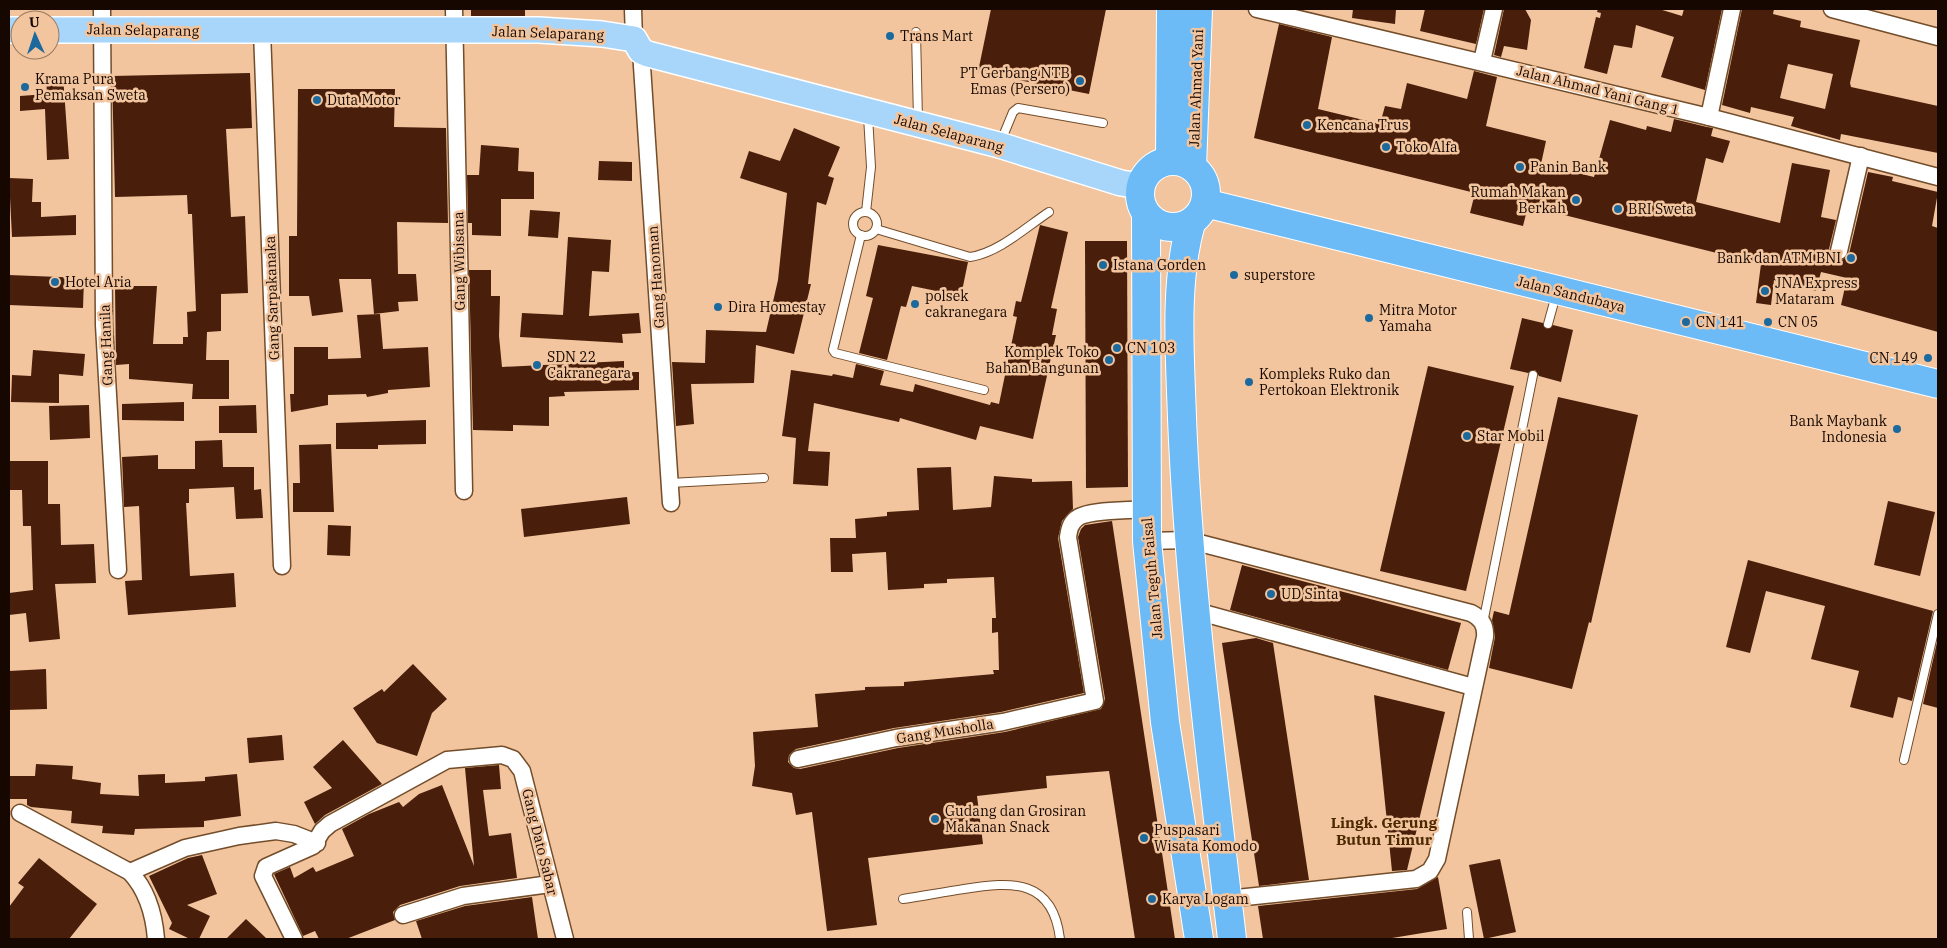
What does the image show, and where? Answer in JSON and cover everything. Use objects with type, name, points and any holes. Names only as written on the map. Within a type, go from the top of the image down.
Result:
[{"type":"highway","points":[[1171,9],[1181,164]]},
{"type":"highway","name":"Jalan Ahmad Yani","points":[[1181,164],[1198,9]]},
{"type":"highway","points":[[1198,213],[1170,228],[1156,224],[1146,214],[1139,196],[1140,186],[1151,169],[1181,164],[1198,173],[1205,187],[1198,213],[1181,274],[1182,400],[1188,540],[1232,939]]},
{"type":"highway","name":"Jalan Sandubaya","points":[[1198,213],[1558,291],[1938,384]]},
{"type":"highway","name":"Jalan Teguh Faisal","points":[[1146,214],[1147,541],[1165,722],[1199,939]]},
{"type":"highway","points":[[1165,722],[1207,720]]},
{"type":"main road","name":"Jalan Selaparang","points":[[60,28],[102,19],[262,31],[454,20],[563,31],[637,45],[868,111],[999,145],[1121,183],[1140,186]]},
{"type":"street","name":"Gang Hanoman","points":[[633,9],[671,503]]},
{"type":"street","name":"Jalan Ahmad Yani Gang 1","points":[[1257,9],[1482,61],[1709,117],[1938,177]]},
{"type":"street","points":[[1482,61],[1494,9]]},
{"type":"street","points":[[1709,117],[1732,9]]},
{"type":"street","points":[[1832,9],[1868,14],[1938,37]]},
{"type":"street","name":"Gang Hanila","points":[[102,19],[104,325],[118,570]]},
{"type":"street","name":"Gang Wibisana","points":[[454,20],[464,491]]},
{"type":"street","name":"Gang Sarpakanaka","points":[[262,31],[282,566]]},
{"type":"street","points":[[1839,251],[1861,156]]},
{"type":"street","name":"Gang Musholla","points":[[798,759],[888,740],[1002,722],[1095,701],[1068,537],[1070,526],[1076,518],[1089,514],[1147,510]]},
{"type":"street","points":[[1147,541],[1188,540],[1471,613],[1483,624],[1484,637],[1437,859],[1427,874],[1416,880],[1227,900]]},
{"type":"street","points":[[1196,611],[1473,687]]},
{"type":"street","name":"Gang Dato Sabar","points":[[317,843],[322,832],[330,824],[447,760],[502,755],[513,759],[522,771],[565,939]]},
{"type":"street","points":[[20,813],[130,872],[140,882],[146,894],[155,924],[156,939]]},
{"type":"street","points":[[130,872],[185,848],[239,836],[276,832],[294,834],[317,843]]},
{"type":"street","points":[[294,939],[263,872],[267,866],[309,849],[317,843]]},
{"type":"street","points":[[403,915],[463,896],[550,884]]},
{"type":"lane","points":[[916,32],[919,124]]},
{"type":"lane","points":[[999,145],[1013,112],[1018,108],[1103,123]]},
{"type":"lane","points":[[866,212],[871,167],[868,111]]},
{"type":"lane","points":[[866,212],[875,218],[876,229],[870,235],[861,235],[856,232],[853,222],[860,213],[866,212]]},
{"type":"lane","points":[[876,229],[970,257],[980,255],[994,248],[1049,212]]},
{"type":"lane","points":[[861,235],[833,350],[835,353],[984,390]]},
{"type":"lane","points":[[1548,324],[1558,291]]},
{"type":"lane","points":[[1483,624],[1533,375]]},
{"type":"lane","points":[[670,484],[764,478]]},
{"type":"lane","points":[[1904,760],[1938,614]]},
{"type":"lane","points":[[903,899],[995,884],[1022,886],[1038,895],[1050,908],[1058,925],[1060,939]]},
{"type":"lane","points":[[1468,912],[1469,939]]},
{"type":"building","points":[[471,9],[525,9],[525,16],[471,16]]},
{"type":"building","points":[[991,9],[1106,9],[1089,94],[978,72]]},
{"type":"building","points":[[1353,9],[1396,9],[1395,24],[1352,18]]},
{"type":"building","points":[[1425,9],[1484,9],[1476,44],[1420,31]]},
{"type":"building","points":[[1504,9],[1525,9],[1531,20],[1527,50],[1504,46],[1501,57],[1494,55]]},
{"type":"building","points":[[1598,9],[1659,9],[1682,16],[1684,9],[1722,9],[1705,90],[1661,77],[1674,37],[1636,25],[1632,48],[1614,45],[1607,74],[1584,68],[1596,17],[1600,18],[1601,13],[1597,12]]},
{"type":"building","points":[[1742,9],[1774,9],[1773,14],[1801,21],[1800,27],[1860,40],[1850,83],[1851,87],[1938,106],[1938,153],[1841,134],[1840,140],[1791,126],[1794,117],[1751,107],[1750,113],[1722,105]],"holes":[[[1788,64],[1833,74],[1825,109],[1780,98]]]},
{"type":"building","points":[[1279,24],[1332,37],[1318,109],[1380,124],[1385,106],[1401,109],[1407,83],[1467,99],[1474,71],[1497,77],[1486,126],[1546,141],[1541,164],[1594,177],[1610,120],[1646,130],[1647,126],[1671,132],[1674,119],[1713,128],[1711,136],[1730,141],[1723,163],[1706,158],[1696,202],[1780,223],[1792,163],[1830,170],[1821,217],[1836,220],[1829,249],[1830,254],[1836,261],[1842,260],[1849,254],[1868,172],[1893,177],[1892,181],[1938,192],[1932,226],[1938,228],[1938,332],[1841,305],[1847,278],[1821,272],[1816,291],[1774,280],[1771,305],[1756,303],[1761,264],[1528,206],[1523,226],[1470,213],[1475,193],[1254,138]]},
{"type":"building","points":[[250,73],[252,128],[226,129],[231,217],[245,216],[248,293],[221,294],[221,331],[207,332],[206,360],[229,360],[229,399],[192,399],[193,384],[129,379],[129,364],[116,365],[115,286],[157,286],[153,344],[183,344],[183,337],[188,337],[187,312],[196,311],[192,214],[188,214],[187,195],[115,197],[112,76]]},
{"type":"building","points":[[46,76],[63,76],[69,159],[47,160],[45,109],[20,111],[20,96],[47,94]]},
{"type":"building","points":[[298,89],[395,89],[394,127],[446,128],[448,223],[397,222],[398,274],[416,274],[418,301],[398,302],[399,311],[374,314],[371,279],[339,279],[343,312],[312,316],[309,296],[289,296],[289,236],[297,236]]},
{"type":"building","points":[[794,128],[840,147],[828,176],[834,178],[826,205],[817,202],[808,284],[811,284],[794,354],[756,345],[754,383],[691,384],[694,424],[676,426],[672,362],[705,363],[706,330],[766,332],[778,280],[787,193],[740,178],[749,151],[780,161]]},
{"type":"building","points":[[481,145],[519,148],[518,171],[534,172],[534,199],[501,199],[501,236],[472,235],[472,223],[468,223],[467,175],[479,175]]},
{"type":"building","points":[[599,161],[632,162],[632,181],[598,180]]},
{"type":"building","points":[[9,178],[33,179],[32,202],[41,202],[41,217],[76,215],[76,235],[12,237]]},
{"type":"building","points":[[530,210],[560,212],[558,238],[528,236]]},
{"type":"building","points":[[1040,225],[1068,232],[1051,308],[1057,309],[1052,335],[1056,335],[1033,439],[980,426],[976,440],[900,418],[899,422],[814,403],[808,451],[830,452],[828,486],[793,484],[796,438],[782,436],[791,370],[853,378],[856,364],[884,371],[880,385],[913,392],[915,384],[990,405],[991,402],[999,404],[1017,317],[1013,316],[1016,301],[1021,302]]},
{"type":"building","points":[[568,237],[611,240],[609,272],[592,271],[589,316],[639,313],[641,333],[622,334],[623,343],[520,337],[522,313],[563,315]]},
{"type":"building","points":[[1085,241],[1127,241],[1128,487],[1086,488]]},
{"type":"building","points":[[878,245],[968,262],[961,296],[912,286],[906,307],[901,306],[887,360],[859,353],[873,298],[866,296]]},
{"type":"building","points":[[469,270],[491,270],[491,296],[500,296],[499,336],[502,367],[624,361],[624,372],[639,372],[639,390],[564,392],[565,396],[549,397],[549,426],[513,425],[513,431],[473,430]]},
{"type":"building","points":[[9,275],[84,278],[83,308],[9,305]]},
{"type":"building","points":[[380,314],[383,349],[428,347],[430,387],[388,390],[388,393],[367,397],[366,394],[328,395],[328,405],[291,412],[290,394],[294,394],[294,347],[328,347],[328,359],[361,358],[357,315]]},
{"type":"building","points":[[1522,318],[1543,323],[1547,329],[1553,325],[1573,330],[1561,382],[1539,376],[1535,370],[1528,373],[1510,369]]},
{"type":"building","points":[[33,350],[85,354],[83,376],[59,374],[59,403],[11,402],[12,375],[31,376]]},
{"type":"building","points":[[1428,366],[1514,386],[1466,591],[1380,571]]},
{"type":"building","points":[[1558,397],[1638,415],[1591,623],[1589,622],[1572,689],[1489,668],[1495,637],[1492,620],[1494,611],[1509,615]]},
{"type":"building","points":[[184,402],[184,421],[122,420],[122,404]]},
{"type":"building","points":[[89,405],[90,438],[50,440],[49,406]]},
{"type":"building","points":[[256,405],[257,433],[219,433],[219,406]]},
{"type":"building","points":[[426,420],[426,444],[378,445],[378,449],[336,449],[336,423]]},
{"type":"building","points":[[222,440],[223,467],[254,467],[254,490],[261,489],[263,518],[236,519],[234,487],[189,489],[189,503],[186,503],[190,576],[234,573],[236,607],[128,615],[125,581],[142,580],[139,506],[124,507],[122,457],[158,455],[158,469],[195,469],[195,441]]},
{"type":"building","points":[[331,444],[334,512],[293,512],[293,483],[300,483],[299,445]]},
{"type":"building","points":[[9,461],[48,461],[48,504],[60,504],[61,545],[94,544],[96,583],[55,584],[60,639],[29,642],[26,613],[9,615],[9,593],[33,590],[31,526],[23,526],[22,490],[9,490]]},
{"type":"building","points":[[951,467],[953,510],[991,507],[994,476],[1032,479],[1032,482],[1072,481],[1073,509],[1062,521],[1058,538],[1084,693],[1001,712],[894,728],[796,749],[789,755],[788,762],[794,768],[800,769],[898,748],[1005,732],[1101,709],[1105,699],[1078,537],[1085,525],[1112,521],[1175,939],[1135,939],[1109,771],[1046,776],[1047,788],[977,796],[983,844],[868,858],[877,925],[827,931],[812,812],[796,815],[792,793],[752,786],[755,766],[753,732],[818,727],[815,694],[865,690],[865,687],[904,686],[904,682],[994,674],[993,670],[999,670],[998,632],[992,633],[992,618],[996,618],[994,577],[947,579],[947,583],[924,584],[924,588],[888,590],[886,552],[852,554],[853,572],[831,572],[830,538],[856,538],[855,519],[887,516],[887,512],[919,510],[917,468]]},
{"type":"building","points":[[627,497],[630,524],[524,537],[521,509]]},
{"type":"building","points":[[1888,501],[1935,512],[1920,576],[1874,565]]},
{"type":"building","points":[[328,525],[351,526],[350,556],[327,555]]},
{"type":"building","points":[[1748,560],[1933,611],[1912,701],[1898,697],[1893,718],[1850,707],[1859,671],[1811,659],[1825,606],[1766,591],[1750,653],[1726,647]]},
{"type":"building","points":[[1242,565],[1461,623],[1448,670],[1230,610]]},
{"type":"building","points":[[1256,638],[1273,643],[1309,880],[1259,886],[1222,643]]},
{"type":"building","points":[[1938,638],[1938,708],[1923,704]]},
{"type":"building","points":[[413,664],[447,699],[432,713],[417,756],[377,743],[353,708],[382,689],[384,692]]},
{"type":"building","points":[[46,669],[47,709],[9,710],[9,671]]},
{"type":"building","points":[[1374,695],[1445,712],[1407,870],[1392,871]]},
{"type":"building","points":[[282,735],[284,760],[249,763],[247,738]]},
{"type":"building","points":[[343,740],[382,784],[325,815],[315,824],[304,802],[332,788],[313,767]]},
{"type":"building","points":[[36,764],[73,766],[72,779],[101,783],[100,794],[139,796],[138,775],[165,774],[165,783],[205,781],[205,777],[237,774],[241,816],[204,821],[204,827],[135,829],[134,835],[102,833],[103,826],[71,823],[72,811],[31,807],[27,805],[27,799],[9,799],[9,776],[35,776]]},
{"type":"building","points":[[499,765],[501,789],[483,790],[489,836],[511,833],[517,878],[460,886],[400,905],[393,912],[395,920],[346,939],[319,939],[315,931],[303,936],[274,874],[290,867],[294,878],[313,867],[316,872],[354,856],[342,829],[369,814],[399,802],[403,807],[419,794],[442,785],[474,866],[465,768]]},
{"type":"building","points":[[202,855],[217,894],[187,905],[210,916],[199,939],[190,939],[169,929],[172,923],[149,876],[188,858]]},
{"type":"building","points":[[39,858],[97,904],[69,939],[9,939],[9,907],[24,887],[18,883]]},
{"type":"building","points":[[1500,859],[1516,932],[1484,939],[1469,865]]},
{"type":"building","points":[[1438,877],[1447,929],[1386,939],[1263,939],[1258,906],[1417,889]]},
{"type":"building","points":[[532,897],[538,939],[422,939],[416,921],[465,906]]},
{"type":"building","points":[[246,919],[267,939],[226,939]]},
{"type":"place","name":"Trans Mart","points":[[890,36]]},
{"type":"place","name":"PT Gerbang NTB Emas (Persero)","points":[[1080,81]]},
{"type":"place","name":"Krama Pura Pemaksan Sweta","points":[[25,87]]},
{"type":"place","name":"Duta Motor","points":[[317,100]]},
{"type":"place","name":"Kencana Trus","points":[[1307,125]]},
{"type":"place","name":"Toko Alfa","points":[[1386,147]]},
{"type":"place","name":"Panin Bank","points":[[1520,167]]},
{"type":"place","name":"Rumah Makan Berkah","points":[[1576,200]]},
{"type":"place","name":"BRI Sweta","points":[[1618,209]]},
{"type":"place","name":"Bank dan ATM BNI","points":[[1851,258]]},
{"type":"place","name":"Istana Gorden","points":[[1103,265]]},
{"type":"place","name":"superstore","points":[[1234,275]]},
{"type":"place","name":"Hotel Aria","points":[[55,282]]},
{"type":"place","name":"JNA Express Mataram","points":[[1765,291]]},
{"type":"place","name":"polsek cakranegara","points":[[915,304]]},
{"type":"place","name":"Dira Homestay","points":[[718,307]]},
{"type":"place","name":"Mitra Motor Yamaha","points":[[1369,318]]},
{"type":"place","name":"CN 141","points":[[1686,322]]},
{"type":"place","name":"CN 05","points":[[1768,322]]},
{"type":"place","name":"CN 103","points":[[1117,348]]},
{"type":"place","name":"CN 149","points":[[1928,358]]},
{"type":"place","name":"Komplek Toko Bahan Bangunan","points":[[1109,360]]},
{"type":"place","name":"SDN 22 Cakranegara","points":[[537,365]]},
{"type":"place","name":"Kompleks Ruko dan Pertokoan Elektronik","points":[[1249,382]]},
{"type":"place","name":"Bank Maybank Indonesia","points":[[1897,429]]},
{"type":"place","name":"Star Mobil","points":[[1467,436]]},
{"type":"place","name":"UD Sinta","points":[[1271,594]]},
{"type":"place","name":"Gudang dan Grosiran Makanan Snack","points":[[935,819]]},
{"type":"place","name":"Puspasari Wisata Komodo","points":[[1144,838]]},
{"type":"place","name":"Karya Logam","points":[[1152,899]]},
{"type":"district","name":"Lingk. Gerung Butun Timur","points":[[1384,830]]}]
